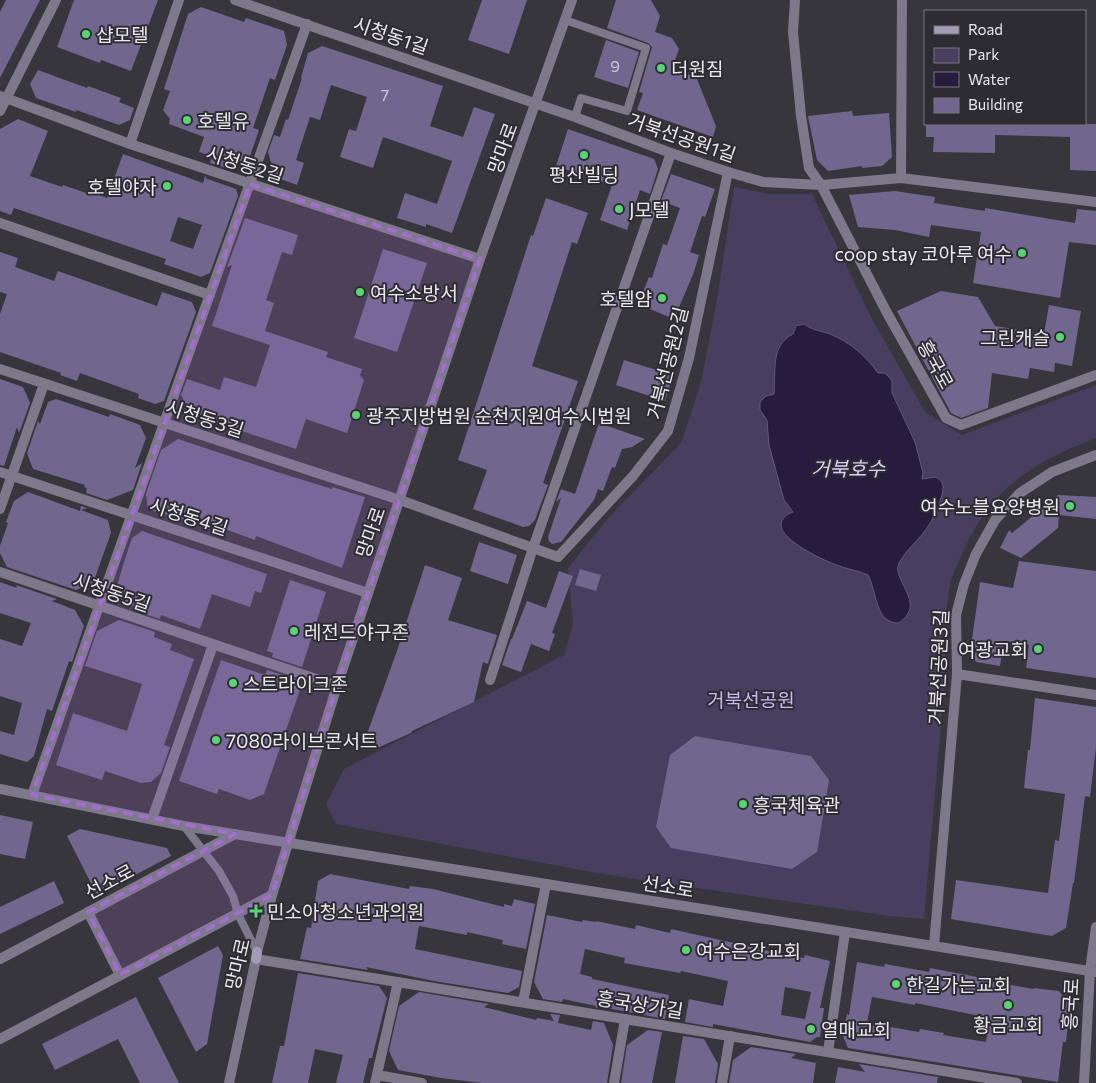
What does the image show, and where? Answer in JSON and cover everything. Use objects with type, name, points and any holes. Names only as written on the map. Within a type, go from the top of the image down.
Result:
[{"type":"street","points":[[0,111],[3,98],[56,0]]},
{"type":"street","points":[[130,144],[179,0]]},
{"type":"street","name":"시청동1길","points":[[235,0],[536,104]]},
{"type":"street","name":"망마로","points":[[229,1083],[272,895],[337,686],[480,259],[572,0]]},
{"type":"street","points":[[794,0],[793,32],[801,116],[809,168],[821,185]]},
{"type":"street","points":[[901,178],[902,0]]},
{"type":"street","points":[[32,795],[98,605],[307,24]]},
{"type":"street","name":"시청동2길","points":[[3,98],[130,144],[480,259]]},
{"type":"street","name":"거북선공원1길","points":[[536,104],[671,153],[763,182],[821,185],[901,178],[1096,202]]},
{"type":"street","points":[[490,680],[533,548],[671,153]]},
{"type":"street","name":"거북선공원2길","points":[[400,500],[558,557],[633,476],[668,431],[689,358],[728,172]]},
{"type":"street","name":"흥국로","points":[[821,185],[886,312],[946,418],[961,425],[1096,375]]},
{"type":"street","points":[[0,223],[210,295]]},
{"type":"street","name":"시청동3길","points":[[0,369],[400,500]]},
{"type":"street","points":[[0,509],[44,384]]},
{"type":"street","name":"거북선공원3길","points":[[934,946],[957,674],[956,615],[964,584],[976,554],[995,520],[1020,493],[1052,472],[1096,455]]},
{"type":"street","name":"시청동4길","points":[[0,472],[130,516],[368,592]]},
{"type":"street","name":"시청동5길","points":[[0,572],[337,686]]},
{"type":"street","points":[[152,819],[213,645]]},
{"type":"street","points":[[957,674],[1096,695]]},
{"type":"street","name":"선소로","points":[[0,789],[184,826],[1093,972]]},
{"type":"street","name":"선소로","points":[[0,958],[235,834]]},
{"type":"street","points":[[523,1002],[546,884]]},
{"type":"street","points":[[0,1039],[272,895]]},
{"type":"street","points":[[88,912],[120,975]]},
{"type":"street","name":"흥국로","points":[[1084,1083],[1096,927]]},
{"type":"street","points":[[828,1052],[845,932]]},
{"type":"street","name":"흥국상가길","points":[[257,955],[398,982],[828,1052],[985,1080],[1017,1083]]},
{"type":"street","points":[[398,982],[376,1079],[422,1083]]},
{"type":"street","points":[[614,1083],[625,1019]]},
{"type":"street","points":[[722,1083],[730,1036]]},
{"type":"lane","points":[[565,20],[646,48],[627,111],[581,98],[575,117]]},
{"type":"lane","points":[[184,826],[214,863],[224,879],[257,955]]},
{"type":"highlighted area","points":[[250,184],[480,259],[337,686],[272,895],[120,975],[88,912],[235,834],[32,795]]},
{"type":"green space","name":"거북선공원","points":[[734,187],[769,194],[812,194],[872,319],[925,412],[962,435],[1096,385],[1096,438],[1073,447],[1034,468],[1016,480],[1001,494],[974,530],[954,571],[947,605],[943,700],[924,919],[888,916],[602,874],[336,824],[326,804],[344,769],[564,655],[573,625],[568,568],[608,518],[681,443],[701,382],[717,300]]},
{"type":"water","name":"거북호수","points":[[804,324],[851,345],[863,355],[878,373],[885,373],[890,378],[892,381],[892,393],[915,442],[923,473],[922,479],[936,477],[943,484],[940,500],[931,521],[900,561],[899,575],[909,599],[910,607],[907,615],[899,623],[891,622],[881,612],[868,575],[838,566],[812,554],[788,538],[781,526],[785,517],[793,512],[784,500],[769,445],[767,420],[760,410],[760,402],[766,396],[774,394],[777,352],[786,339],[793,334],[796,326]]},
{"type":"building","points":[[6,0],[40,0],[0,78],[0,12]]},
{"type":"building","points":[[74,0],[158,0],[131,71],[101,60],[100,63],[57,47]]},
{"type":"building","points":[[482,0],[527,0],[509,54],[468,40]]},
{"type":"building","points":[[616,0],[651,0],[660,16],[655,32],[672,38],[679,49],[672,69],[696,77],[716,126],[713,137],[637,110],[643,93],[639,92],[652,47],[648,43],[607,28]]},
{"type":"building","points":[[201,7],[244,22],[246,18],[284,31],[287,45],[275,80],[270,78],[253,128],[259,130],[249,159],[227,168],[210,163],[212,157],[199,152],[204,137],[169,124],[170,119],[163,110],[170,91],[164,89],[188,14]]},
{"type":"building","points":[[606,40],[639,52],[628,88],[594,77]]},
{"type":"building","points":[[322,46],[443,86],[430,126],[463,137],[474,107],[495,114],[452,233],[426,224],[426,227],[397,218],[405,193],[437,204],[452,161],[383,137],[373,168],[340,157],[349,129],[356,131],[367,97],[331,85],[320,120],[310,117],[296,160],[304,163],[297,185],[275,177],[268,152],[274,135],[280,137],[286,119],[288,120],[308,53]]},
{"type":"building","points":[[38,70],[121,98],[119,102],[134,108],[130,120],[119,125],[36,98],[30,84]]},
{"type":"building","points":[[852,111],[853,116],[889,113],[892,157],[882,166],[862,168],[862,166],[828,171],[817,160],[808,116]]},
{"type":"building","points":[[18,119],[48,131],[30,176],[89,194],[90,192],[107,198],[123,154],[203,183],[205,176],[207,177],[205,178],[236,189],[238,196],[210,273],[201,277],[164,264],[166,259],[14,208],[11,215],[0,211],[0,129]],"holes":[[[178,217],[202,225],[193,249],[170,241]]]},
{"type":"building","points":[[1096,124],[1096,171],[1070,170],[1070,137],[995,135],[995,153],[933,152],[934,137],[926,137],[926,125]]},
{"type":"building","points":[[568,129],[654,159],[658,169],[650,194],[640,190],[627,230],[600,220],[612,185],[556,166]]},
{"type":"building","points":[[671,174],[715,189],[705,217],[702,216],[690,252],[699,255],[694,272],[674,319],[638,304],[649,277],[652,278],[663,244],[667,245],[680,208],[661,201]]},
{"type":"building","points":[[895,191],[935,197],[934,203],[985,211],[985,208],[1075,223],[1077,209],[1096,211],[1096,245],[1069,242],[1060,298],[973,283],[981,232],[931,225],[929,237],[895,230],[858,227],[849,195]]},
{"type":"building","points":[[546,198],[588,213],[577,244],[572,242],[532,366],[578,381],[543,483],[548,485],[535,520],[529,526],[523,527],[473,509],[487,470],[458,460],[531,235],[533,236]]},
{"type":"building","points":[[245,218],[298,235],[292,255],[282,252],[266,300],[274,303],[265,331],[328,352],[326,357],[362,369],[360,375],[364,380],[347,433],[306,419],[296,449],[191,414],[181,395],[187,379],[220,390],[224,377],[256,387],[270,345],[212,326],[232,265],[227,267]]},
{"type":"building","points":[[383,249],[427,263],[397,352],[354,338]]},
{"type":"building","points":[[0,252],[18,258],[15,267],[54,281],[58,271],[157,306],[162,292],[192,302],[196,312],[164,401],[155,404],[138,398],[139,394],[80,373],[77,381],[60,375],[61,373],[0,352],[0,314],[7,294],[0,292]]},
{"type":"building","points":[[941,291],[978,297],[995,326],[1044,334],[1049,305],[1081,311],[1072,366],[1055,363],[1054,372],[1030,368],[1028,379],[992,373],[988,408],[961,418],[951,413],[897,311]]},
{"type":"building","points":[[624,360],[673,375],[665,401],[616,385]]},
{"type":"building","points":[[0,379],[23,387],[30,403],[19,433],[17,427],[4,466],[0,465]]},
{"type":"building","points":[[56,399],[109,417],[110,414],[140,425],[146,438],[135,468],[142,463],[133,490],[107,500],[86,493],[87,488],[84,487],[85,485],[33,469],[27,453],[38,421],[40,424],[48,402]]},
{"type":"building","points":[[599,423],[645,439],[632,447],[622,449],[615,468],[612,467],[603,491],[598,489],[594,500],[561,542],[552,544],[548,537],[561,498],[556,502],[561,489],[575,494]]},
{"type":"building","points":[[178,439],[277,472],[365,497],[342,568],[256,536],[255,540],[222,528],[221,531],[188,519],[187,521],[148,509],[146,494],[161,450]]},
{"type":"building","points":[[28,492],[80,511],[81,506],[87,508],[81,510],[108,520],[111,533],[93,583],[76,590],[7,567],[0,553],[0,546],[8,523],[6,522],[14,501]]},
{"type":"building","name":"여수노블요양병원","points":[[1058,495],[1096,497],[1096,519],[1059,515],[1058,528],[1021,558],[1000,548],[1009,530],[1012,533]]},
{"type":"building","points":[[142,531],[267,574],[261,593],[255,591],[250,607],[212,594],[200,629],[161,615],[160,619],[136,611],[140,609],[119,602],[116,590],[132,538]]},
{"type":"building","points":[[479,542],[517,555],[508,584],[470,571]]},
{"type":"building","points":[[1019,561],[1096,571],[1096,678],[1026,668],[1029,645],[1004,641],[1000,666],[976,662],[970,654],[980,582],[1013,588]]},
{"type":"building","points":[[425,565],[462,578],[448,620],[497,635],[488,664],[483,662],[474,702],[375,749],[363,745],[397,651]]},
{"type":"building","points":[[580,569],[601,575],[596,591],[575,585]]},
{"type":"building","points":[[559,571],[573,576],[552,633],[555,634],[549,651],[531,644],[521,672],[502,665],[527,601],[546,608]]},
{"type":"building","points":[[290,580],[326,592],[302,667],[272,657],[273,653],[267,651]]},
{"type":"building","points":[[0,582],[17,588],[16,585],[57,599],[52,601],[75,610],[84,626],[72,662],[69,661],[52,711],[47,709],[34,756],[27,762],[0,754],[0,731],[14,735],[22,703],[0,696],[0,639],[22,646],[31,623],[0,613]]},
{"type":"building","points":[[119,620],[155,632],[154,637],[172,644],[170,650],[194,659],[164,745],[170,747],[161,773],[151,782],[141,783],[105,771],[102,780],[56,765],[73,713],[127,731],[142,684],[85,666],[97,631]]},
{"type":"building","points":[[221,660],[265,675],[267,670],[298,680],[297,683],[302,684],[264,794],[250,800],[219,789],[217,794],[179,781]]},
{"type":"building","points":[[1035,698],[1096,707],[1096,747],[1090,797],[1085,796],[1074,883],[1066,928],[1052,936],[951,919],[956,880],[1048,893],[1055,840],[1059,841],[1065,794],[1024,788]]},
{"type":"building","name":"흥국체육관","points":[[695,736],[811,756],[829,780],[817,852],[792,869],[671,848],[656,827],[670,755]]},
{"type":"building","points":[[0,815],[33,822],[25,859],[0,854]]},
{"type":"building","points":[[80,829],[167,848],[171,856],[97,895],[67,836]]},
{"type":"building","points":[[330,874],[409,889],[410,886],[433,889],[504,907],[504,904],[512,906],[514,899],[535,904],[526,949],[502,944],[503,940],[467,932],[467,935],[419,926],[415,949],[522,971],[519,987],[508,993],[434,981],[366,967],[368,970],[300,959],[307,927],[311,928],[318,881]]},
{"type":"building","points":[[54,881],[64,903],[0,934],[0,907]]},
{"type":"building","points":[[547,915],[582,922],[583,920],[596,921],[635,929],[636,925],[670,933],[671,929],[778,953],[804,958],[805,955],[830,961],[820,1008],[824,1008],[820,1037],[810,1042],[713,1024],[713,1027],[685,1022],[689,999],[723,1006],[728,981],[681,971],[680,973],[624,963],[625,958],[585,949],[580,974],[592,977],[592,979],[669,995],[665,1019],[597,1006],[598,1008],[563,999],[562,1002],[543,999],[534,982]],"holes":[[[785,987],[811,992],[805,1019],[781,1015]]]},
{"type":"building","points":[[218,946],[223,955],[207,1044],[196,1052],[158,978]]},
{"type":"building","points":[[857,962],[884,967],[885,964],[929,972],[930,968],[993,980],[993,982],[1059,991],[1070,1007],[1066,1042],[1063,1042],[1058,1082],[848,1048],[843,1036],[847,1014],[849,1015]],"holes":[[[872,997],[915,1005],[915,1003],[990,1018],[986,1042],[920,1029],[919,1032],[867,1023]]]},
{"type":"building","points":[[298,973],[379,986],[387,998],[372,1058],[369,1058],[363,1083],[336,1083],[343,1055],[315,1049],[308,1083],[272,1083],[280,1046],[284,1046]]},
{"type":"building","points":[[419,992],[489,1004],[484,1007],[536,1020],[537,1018],[554,1021],[550,1014],[560,1015],[558,1023],[591,1030],[593,1021],[604,1023],[613,1045],[607,1083],[482,1083],[398,1070],[389,1051],[399,1006]]},
{"type":"building","points":[[136,997],[179,1083],[140,1083],[118,1039],[55,1070],[42,1044]]},
{"type":"building","points":[[648,1030],[662,1032],[652,1083],[621,1083],[627,1045]]},
{"type":"building","points":[[683,1036],[704,1039],[718,1064],[715,1083],[675,1083]]},
{"type":"building","points":[[751,1047],[796,1054],[791,1058],[816,1063],[813,1083],[729,1083],[733,1060]]},
{"type":"building","points":[[859,1064],[938,1077],[937,1083],[835,1083],[838,1067],[865,1072]]},
{"type":"place","name":"샵모텔","points":[[86,34]]},
{"type":"place","name":"더원짐","points":[[661,68]]},
{"type":"place","name":"호텔유","points":[[187,120]]},
{"type":"place","name":"평산빌딩","points":[[584,155]]},
{"type":"place","name":"호텔야자","points":[[167,186]]},
{"type":"place","name":"J모텔","points":[[619,209]]},
{"type":"place","name":"coop stay 코아루 여수","points":[[1022,253]]},
{"type":"place","name":"여수소방서","points":[[360,292]]},
{"type":"place","name":"호텔얌","points":[[662,298]]},
{"type":"place","name":"그린캐슬","points":[[1060,337]]},
{"type":"place","name":"광주지방법원 순천지원여수시법원","points":[[356,415]]},
{"type":"place","name":"여수노블요양병원","points":[[1070,506]]},
{"type":"place","name":"레전드야구존","points":[[294,631]]},
{"type":"place","name":"여광교회","points":[[1038,649]]},
{"type":"place","name":"스트라이크존","points":[[233,683]]},
{"type":"place","name":"7080라이브콘서트","points":[[216,740]]},
{"type":"place","name":"흥국체육관","points":[[743,804]]},
{"type":"place","name":"민소아청소년과의원","points":[[256,911]]},
{"type":"place","name":"여수은강교회","points":[[686,950]]},
{"type":"place","name":"한길가는교회","points":[[896,984]]},
{"type":"place","name":"황금교회","points":[[1008,1005]]},
{"type":"place","name":"열매교회","points":[[811,1029]]}]
